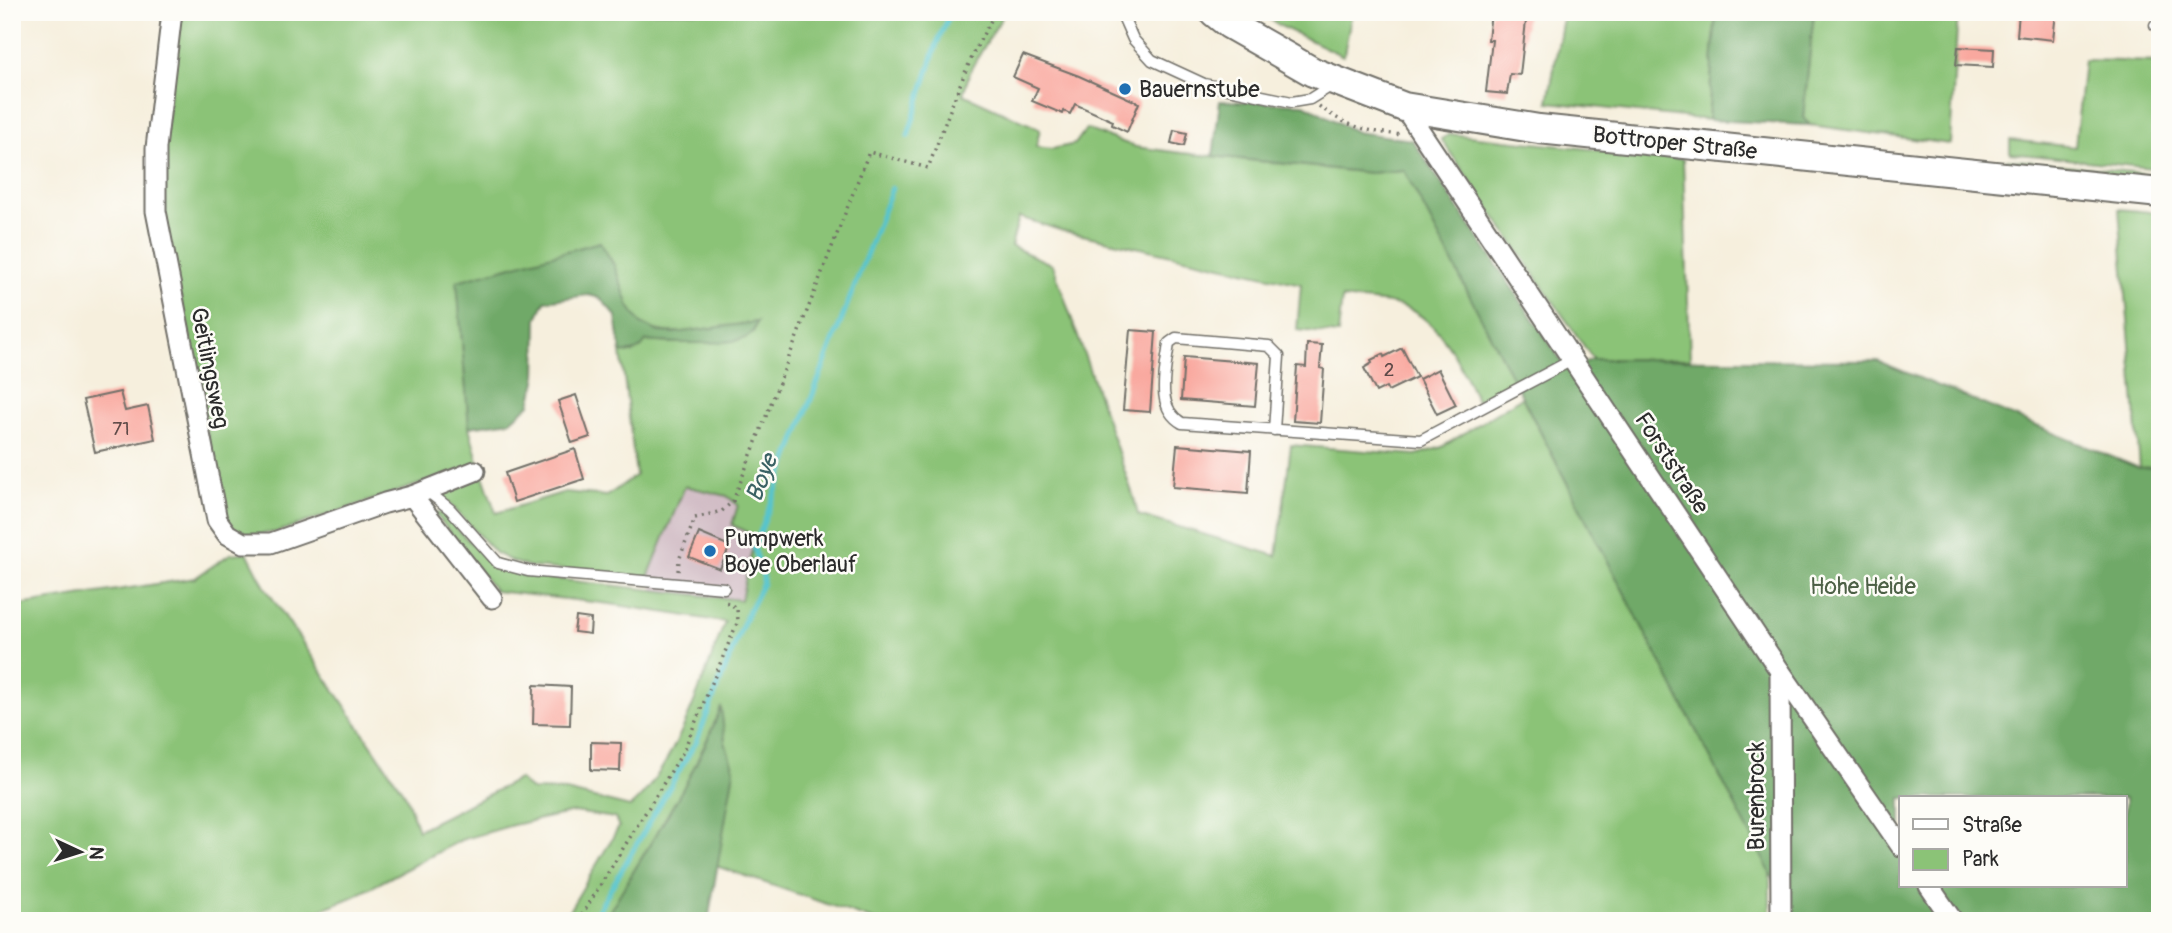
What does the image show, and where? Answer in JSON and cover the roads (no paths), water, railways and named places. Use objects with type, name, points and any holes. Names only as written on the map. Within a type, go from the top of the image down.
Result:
[{"type":"main road","name":"Bottroper Straße","points":[[1214,12],[1229,24],[1313,72],[1404,107],[1539,128],[2160,193]]},
{"type":"street","name":"Geitlingsweg","points":[[172,12],[156,148],[156,211],[217,520],[234,539],[252,544],[271,543],[419,493],[475,471]]},
{"type":"street","name":"Forststraße","points":[[1404,107],[1780,671],[1899,843]]},
{"type":"street","points":[[419,493],[492,598]]},
{"type":"street","name":"Burenbrock","points":[[1780,671],[1781,921]]},
{"type":"street","points":[[1930,888],[1953,921]]},
{"type":"lane","points":[[1121,12],[1133,39],[1152,60],[1204,84],[1292,102],[1310,99],[1338,82]]},
{"type":"lane","points":[[1274,430],[1279,356],[1275,350],[1269,346],[1176,338],[1169,343],[1164,397],[1167,410],[1182,423],[1274,430],[1421,440],[1574,359]]},
{"type":"lane","points":[[419,493],[450,509],[498,563],[528,570],[724,588]]},
{"type":"waterway","name":"Boye","points":[[908,136],[937,43],[951,12]]},
{"type":"waterway","name":"Boye","points":[[592,921],[697,740],[747,614],[763,583],[754,548],[892,188]]},
{"type":"place","name":"Bauernstube","points":[[1125,89]]},
{"type":"place","name":"Pumpwerk Boye Oberlauf","points":[[710,551]]},
{"type":"park label","name":"Hohe Heide","points":[[1863,586]]}]
